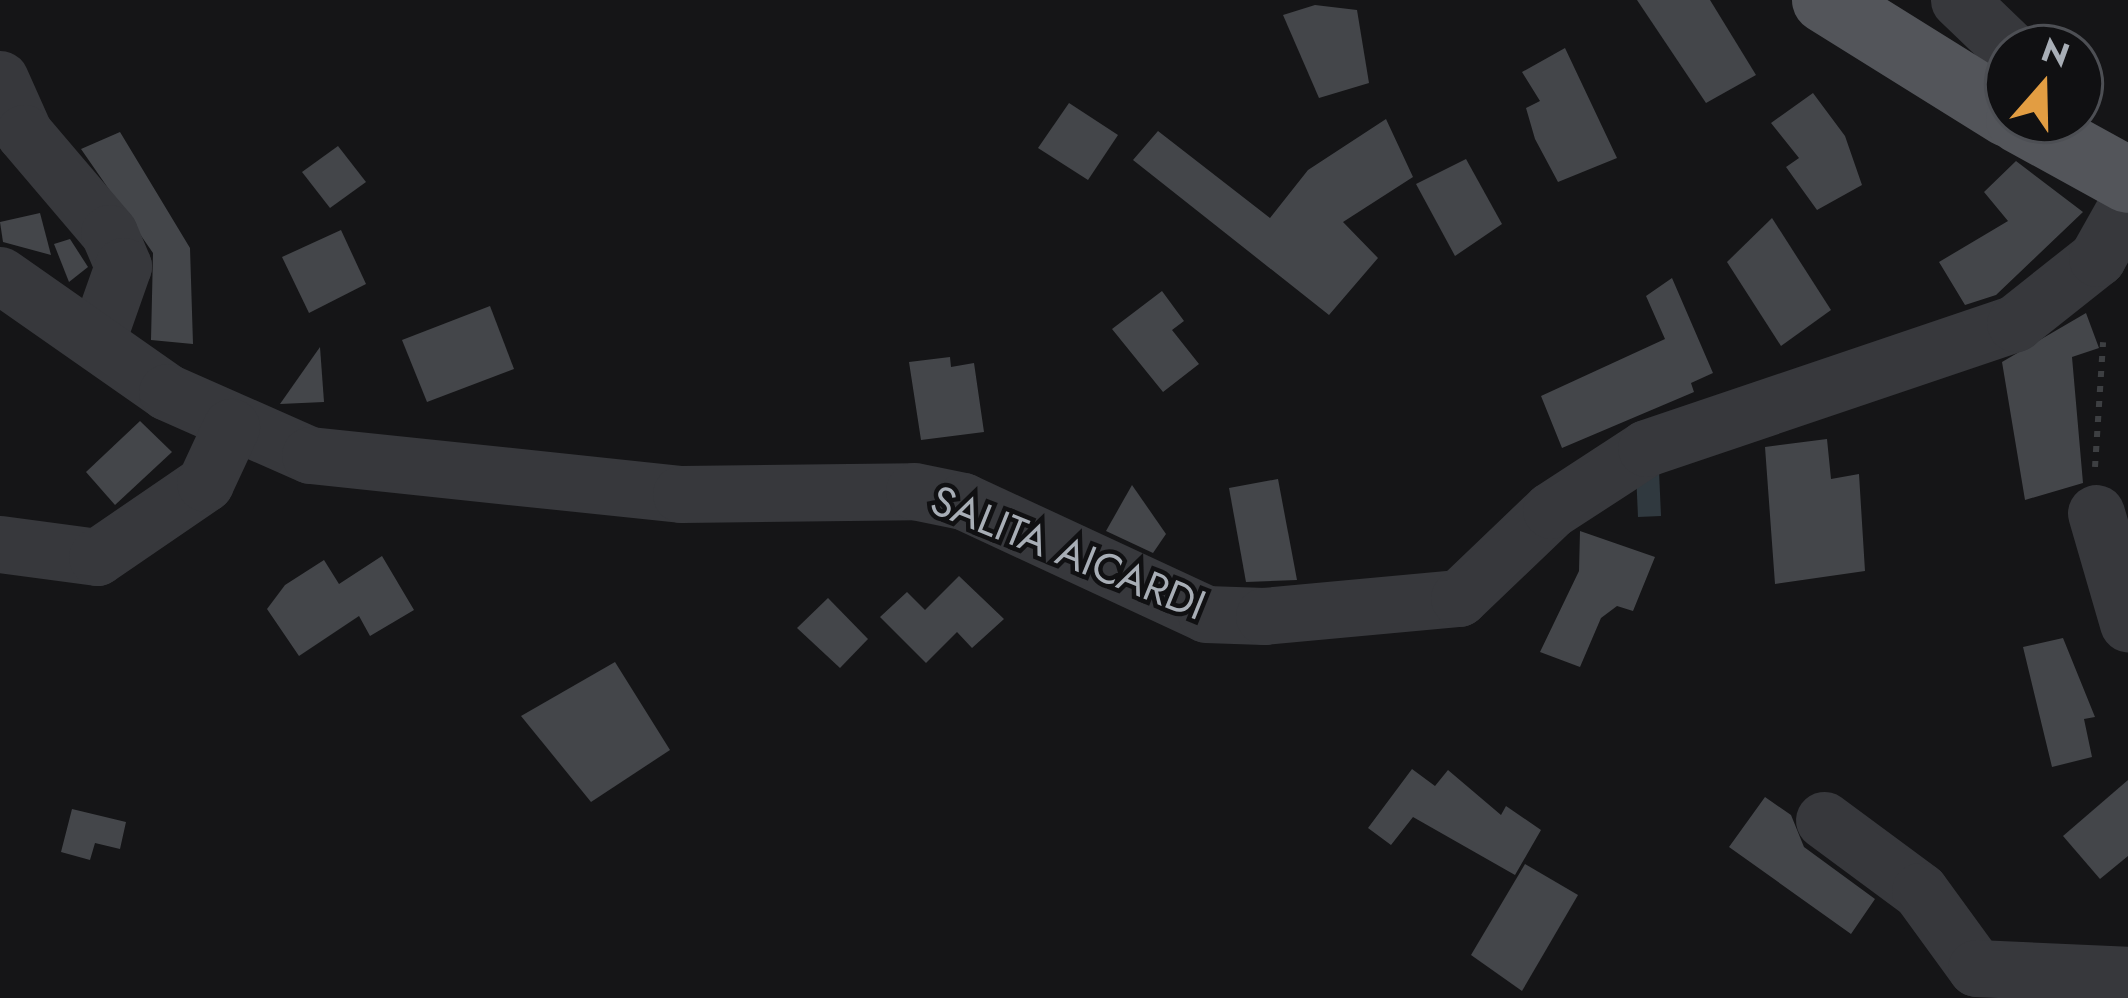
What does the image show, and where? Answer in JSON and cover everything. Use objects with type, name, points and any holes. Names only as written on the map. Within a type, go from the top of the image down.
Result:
[{"type":"main road","points":[[1825,0],[1984,99]]},
{"type":"main road","points":[[2063,144],[2128,180]]},
{"type":"street","points":[[1959,0],[1984,24]]},
{"type":"street","points":[[0,79],[24,133],[109,233],[123,266],[97,340]]},
{"type":"street","points":[[2104,141],[2128,167]]},
{"type":"street","name":"SALITA AICARDI","points":[[0,275],[231,427],[399,472],[681,494],[914,491],[962,501],[1206,614],[1450,601],[1551,510],[1646,448],[2015,323],[2097,258],[2128,203]]},
{"type":"street","points":[[0,544],[97,556],[205,483],[231,427]]},
{"type":"street","points":[[2096,513],[2128,623]]},
{"type":"street","points":[[1824,820],[1920,891],[1976,968],[2128,976]]},
{"type":"path","points":[[2096,513],[2103,342]]},
{"type":"shaded area","points":[[1659,471],[1661,516],[1638,517],[1636,472]]},
{"type":"building","points":[[1637,0],[1710,0],[1756,75],[1706,103]]},
{"type":"building","points":[[1315,5],[1357,10],[1369,83],[1319,98],[1283,15]]},
{"type":"building","points":[[1565,48],[1617,158],[1558,182],[1535,139],[1526,108],[1540,101],[1522,72]]},
{"type":"building","points":[[1813,93],[1845,136],[1862,185],[1817,210],[1786,167],[1799,158],[1771,123]]},
{"type":"building","points":[[1069,103],[1118,135],[1088,180],[1038,148]]},
{"type":"building","points":[[1386,119],[1413,177],[1343,222],[1378,258],[1329,315],[1133,160],[1158,131],[1270,218],[1308,170]]},
{"type":"building","points":[[120,132],[190,248],[193,344],[151,340],[153,253],[81,149]]},
{"type":"building","points":[[338,146],[366,182],[330,208],[302,172]]},
{"type":"building","points":[[1466,159],[1502,224],[1455,256],[1416,184]]},
{"type":"building","points":[[2016,161],[2083,212],[1996,295],[1965,305],[1939,262],[2008,221],[1984,192]]},
{"type":"building","points":[[40,213],[51,255],[3,242],[0,222]]},
{"type":"building","points":[[1772,218],[1831,310],[1781,346],[1727,262]]},
{"type":"building","points":[[341,230],[366,284],[309,313],[282,257]]},
{"type":"building","points":[[70,239],[88,267],[69,282],[54,244]]},
{"type":"building","points":[[1672,278],[1713,373],[1691,383],[1694,392],[1562,448],[1541,396],[1665,339],[1646,296]]},
{"type":"building","points":[[1162,291],[1184,321],[1172,330],[1199,364],[1163,392],[1112,329]]},
{"type":"building","points":[[490,306],[514,369],[427,402],[402,340]]},
{"type":"building","points":[[2086,313],[2099,348],[2072,357],[2083,483],[2025,500],[2002,362]]},
{"type":"building","points":[[320,347],[324,402],[280,404]]},
{"type":"building","points":[[950,357],[951,367],[974,363],[984,432],[921,440],[909,362]]},
{"type":"building","points":[[140,421],[172,452],[115,505],[86,472]]},
{"type":"building","points":[[1827,439],[1831,479],[1859,474],[1865,571],[1775,584],[1765,447]]},
{"type":"building","points":[[1278,479],[1297,580],[1246,582],[1229,488]]},
{"type":"building","points":[[1132,485],[1166,534],[1153,553],[1106,531]]},
{"type":"building","points":[[1580,531],[1655,557],[1633,611],[1617,606],[1601,618],[1580,667],[1540,652],[1579,571]]},
{"type":"building","points":[[382,556],[414,610],[370,636],[359,616],[299,656],[267,609],[285,585],[324,560],[339,584]]},
{"type":"building","points":[[959,576],[1004,619],[972,648],[957,632],[926,663],[880,617],[907,592],[925,610]]},
{"type":"building","points":[[828,598],[868,639],[840,668],[797,628]]},
{"type":"building","points":[[2063,638],[2095,717],[2084,719],[2092,757],[2052,767],[2023,647]]},
{"type":"building","points":[[615,662],[670,750],[591,802],[521,716]]},
{"type":"building","points":[[1412,769],[1435,786],[1448,770],[1501,815],[1506,806],[1541,830],[1515,875],[1413,817],[1391,845],[1368,828]]},
{"type":"building","points":[[2128,780],[2128,856],[2100,879],[2063,836]]},
{"type":"building","points":[[1765,797],[1791,815],[1804,847],[1875,899],[1851,934],[1729,847]]},
{"type":"building","points":[[72,809],[126,822],[120,849],[95,843],[90,860],[61,852]]},
{"type":"building","points":[[1525,864],[1578,895],[1522,991],[1471,955]]}]
